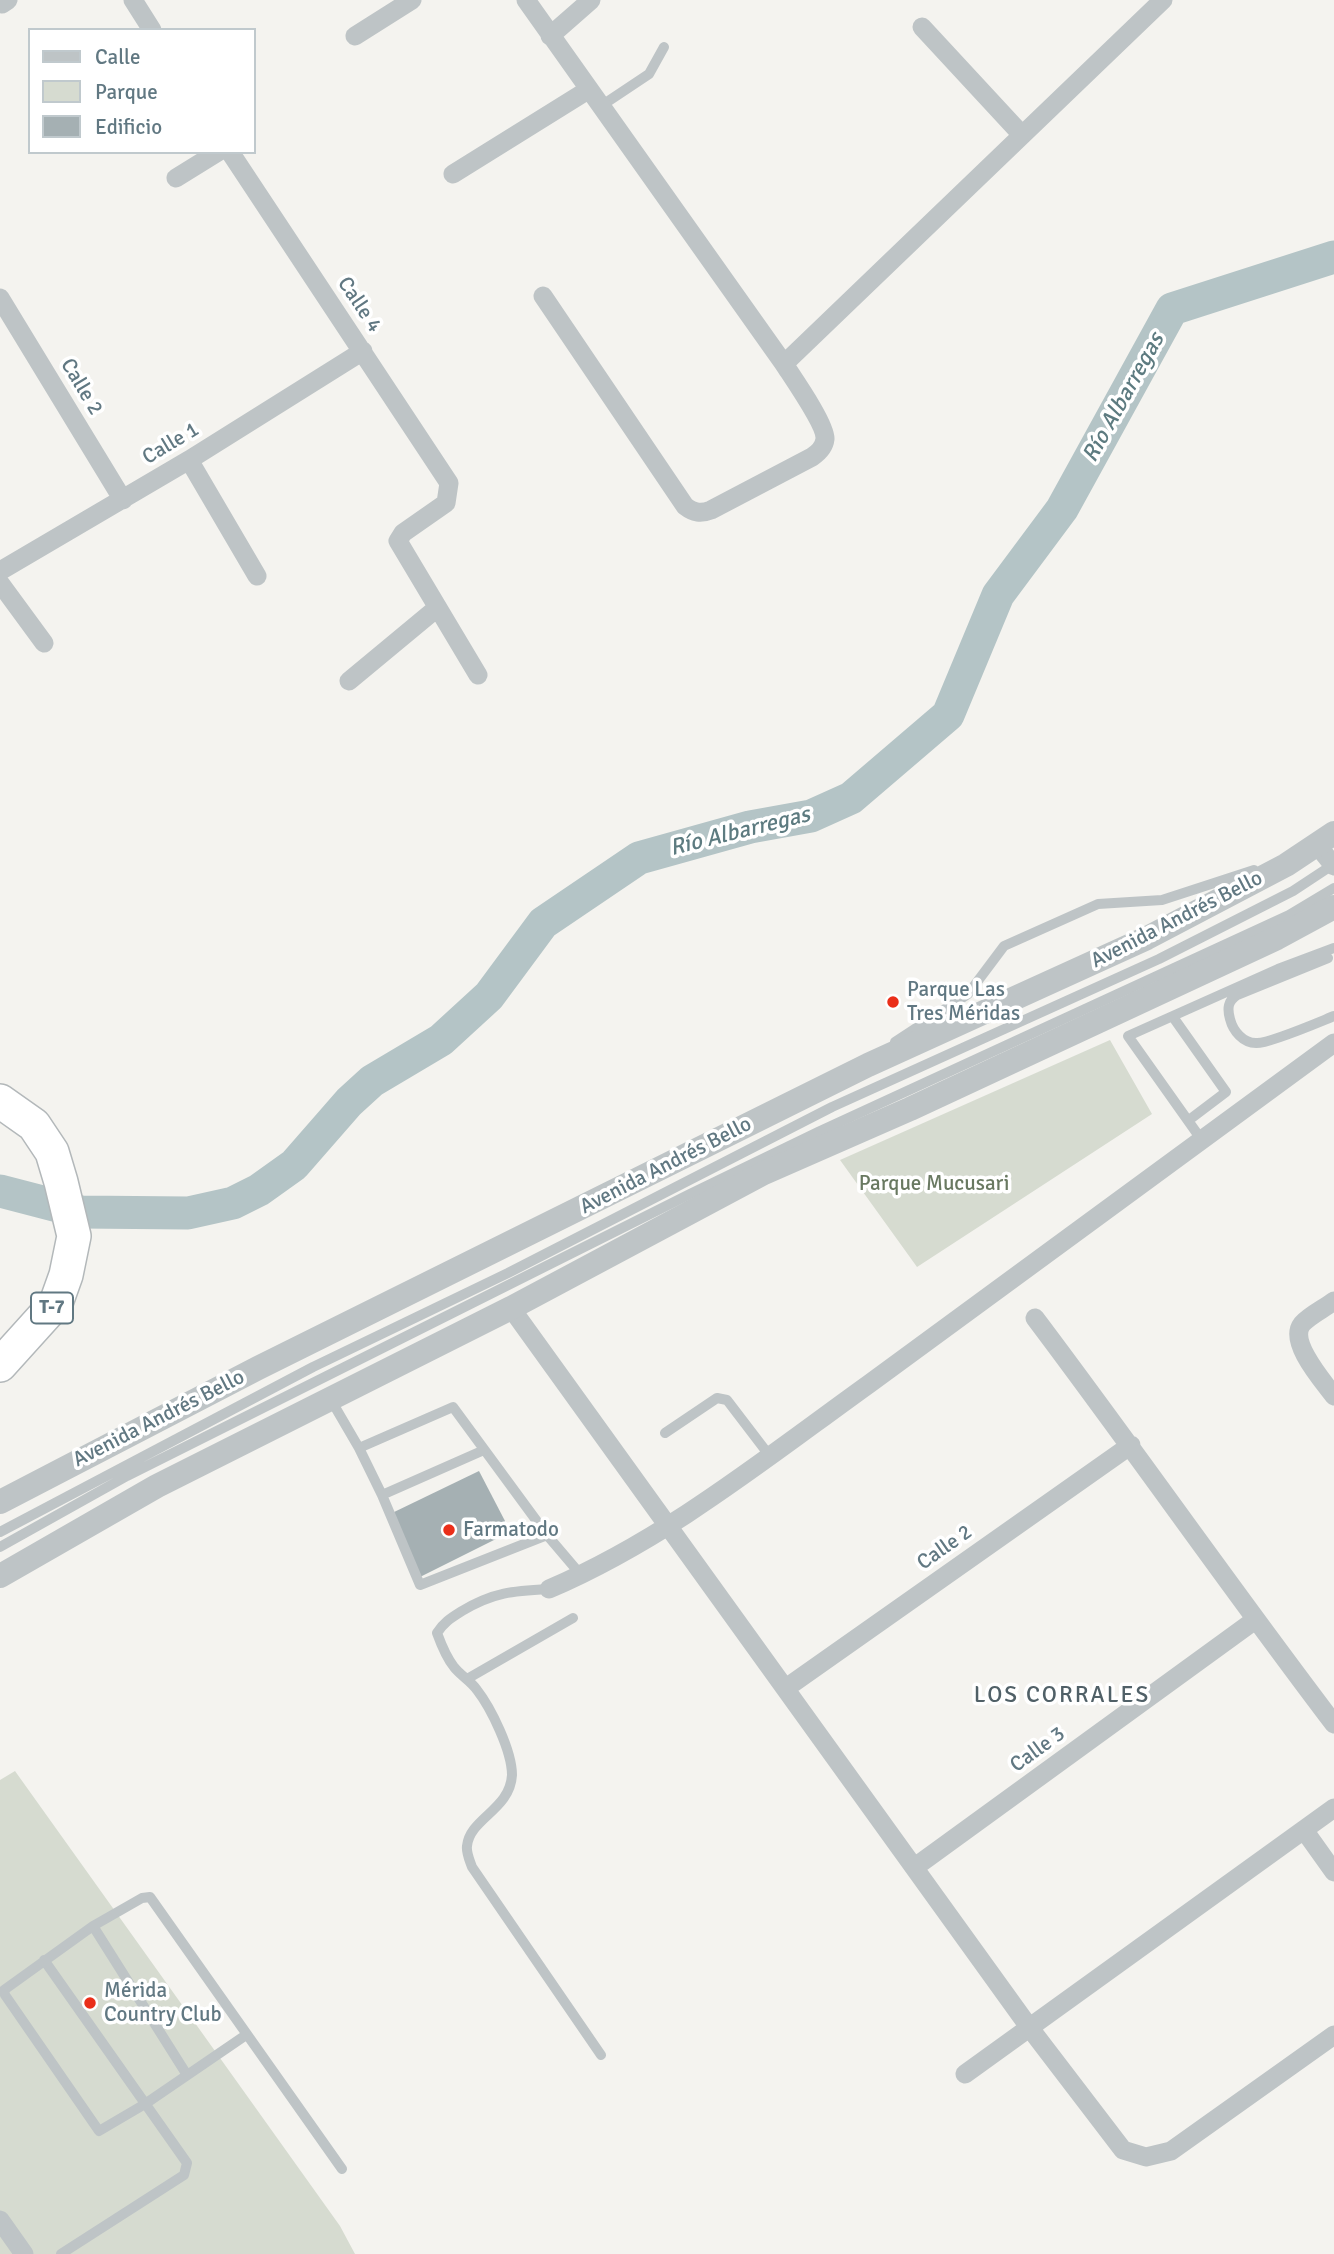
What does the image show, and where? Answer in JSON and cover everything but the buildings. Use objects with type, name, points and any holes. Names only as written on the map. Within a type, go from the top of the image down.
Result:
[{"type":"highway","name":"T-7","points":[[0,1101],[34,1125],[52,1152],[74,1236],[56,1303],[0,1365]]},
{"type":"street","points":[[133,0],[151,28]]},
{"type":"street","points":[[355,36],[412,0]]},
{"type":"street","points":[[526,0],[784,364],[822,425],[825,440],[823,447],[812,457],[711,510],[697,513],[685,506],[543,296]]},
{"type":"street","points":[[550,36],[591,0]]},
{"type":"street","points":[[784,364],[1163,0]]},
{"type":"street","points":[[922,27],[1022,135]]},
{"type":"street","points":[[453,174],[588,89]]},
{"type":"street","points":[[176,178],[215,154]]},
{"type":"street","name":"Calle 4","points":[[231,154],[449,483],[446,503],[403,533],[398,541],[437,608]]},
{"type":"street","name":"Calle 2","points":[[0,298],[123,500]]},
{"type":"street","name":"Calle 1","points":[[0,571],[189,460],[363,351]]},
{"type":"street","points":[[189,460],[257,576]]},
{"type":"street","points":[[0,583],[44,643]]},
{"type":"street","points":[[349,681],[437,608],[478,675]]},
{"type":"street","name":"Avenida Andrés Bello","points":[[0,1502],[258,1368],[868,1065],[1147,937],[1286,865],[1330,855]]},
{"type":"street","points":[[0,1576],[157,1486],[511,1308],[764,1173],[910,1109],[1277,938],[1334,907]]},
{"type":"street","points":[[549,1589],[581,1575],[668,1527],[1334,1043]]},
{"type":"street","points":[[1334,1301],[1302,1325],[1298,1335],[1300,1346],[1334,1396]]},
{"type":"street","points":[[511,1308],[1028,2027],[1124,2150],[1146,2157],[1171,2151],[1334,2035]]},
{"type":"street","points":[[1035,1318],[1334,1724]]},
{"type":"street","name":"Calle 2","points":[[786,1688],[1131,1445]]},
{"type":"street","name":"Calle 3","points":[[915,1867],[1255,1620]]},
{"type":"street","points":[[965,2074],[1334,1808]]},
{"type":"street","points":[[1304,1830],[1334,1872]]},
{"type":"street","points":[[0,2220],[24,2254]]},
{"type":"lane","points":[[600,106],[649,74],[664,47]]},
{"type":"lane","points":[[0,1532],[313,1367],[509,1273],[797,1124],[1221,929],[1293,891],[1330,855]]},
{"type":"lane","points":[[868,1065],[897,1040],[968,994],[1004,946],[1098,904],[1162,900],[1261,868],[1286,865]]},
{"type":"lane","points":[[0,1548],[127,1476],[690,1194],[818,1132],[1278,920],[1334,888]]},
{"type":"lane","points":[[1201,1139],[1128,1036],[1278,969],[1334,948]]},
{"type":"lane","points":[[1328,958],[1237,995],[1229,1003],[1228,1010],[1231,1023],[1238,1034],[1249,1042],[1258,1044],[1334,1016]]},
{"type":"lane","points":[[1173,1017],[1226,1092],[1189,1120]]},
{"type":"lane","points":[[665,1433],[717,1398],[723,1397],[769,1455]]},
{"type":"lane","points":[[330,1399],[359,1448],[382,1495],[419,1586],[547,1535]]},
{"type":"lane","points":[[359,1448],[453,1407],[547,1535],[581,1575]]},
{"type":"lane","points":[[382,1495],[484,1450]]},
{"type":"lane","points":[[549,1589],[513,1591],[485,1597],[443,1622],[437,1633],[453,1666],[476,1689],[493,1717],[507,1750],[512,1772],[510,1789],[502,1803],[471,1834],[467,1848],[472,1867],[601,2055]]},
{"type":"lane","points":[[467,1679],[573,1618]]},
{"type":"lane","points":[[246,2035],[99,2132],[4,1990],[93,1926],[142,1898],[150,1897],[342,2169]]},
{"type":"lane","points":[[93,1926],[187,2075]]},
{"type":"lane","points":[[44,1960],[187,2164],[184,2175],[61,2254]]},
{"type":"green space","name":"Parque Mucusari","points":[[1110,1040],[1152,1114],[917,1267],[840,1160]]},
{"type":"green space","name":"Mérida Country Club","points":[[15,1771],[340,2226],[355,2254],[0,2254],[0,1780]]},
{"type":"waterway","name":"Río Albarregas","points":[[0,1191],[81,1212],[188,1213],[233,1203],[259,1190],[294,1165],[349,1102],[372,1081],[441,1040],[489,996],[543,923],[639,858],[750,827],[811,816],[851,798],[948,715],[998,595],[1062,509],[1172,309],[1334,257]]},
{"type":"place","name":"Parque Las Tres Méridas","points":[[893,1002]]},
{"type":"place","name":"Farmatodo","points":[[449,1530]]},
{"type":"place","name":"Mérida Country Club","points":[[90,2003]]},
{"type":"district","name":"LOS CORRALES","points":[[1062,1696]]}]
